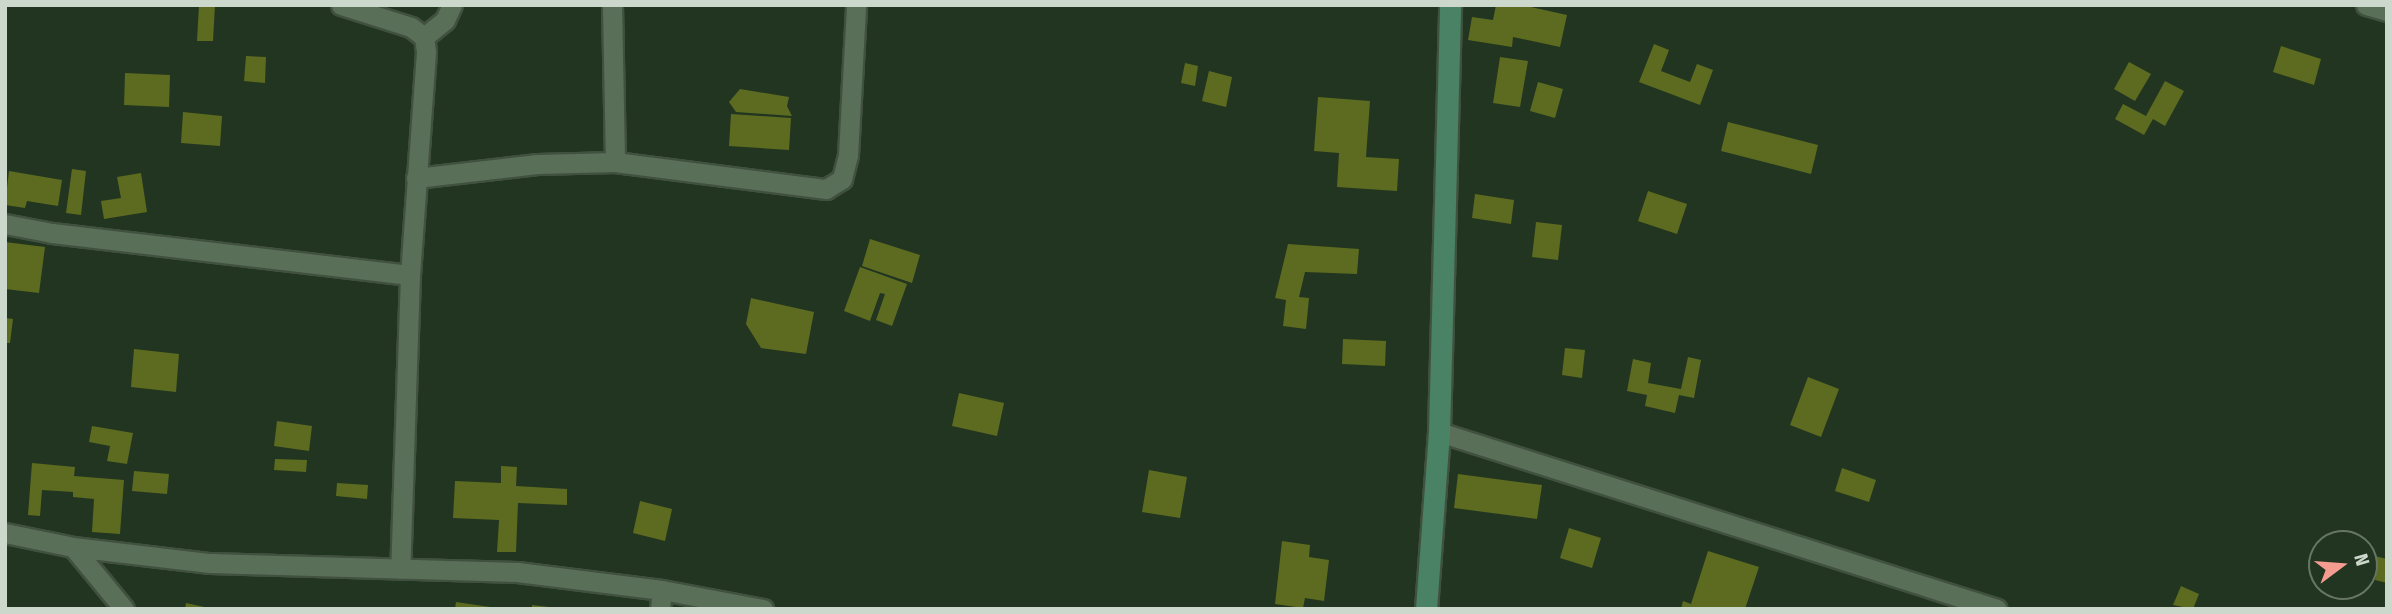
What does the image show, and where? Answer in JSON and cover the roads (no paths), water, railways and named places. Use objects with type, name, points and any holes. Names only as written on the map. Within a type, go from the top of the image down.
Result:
[{"type":"street","points":[[341,5],[411,27],[424,37],[426,52],[410,275],[400,569]]},
{"type":"street","points":[[424,37],[445,20],[452,5]]},
{"type":"street","points":[[612,5],[615,162]]},
{"type":"street","points":[[416,178],[537,164],[615,162],[666,166],[826,189],[842,179],[848,155],[856,5]]},
{"type":"street","points":[[1426,609],[1439,432],[1450,5]]},
{"type":"street","points":[[2366,5],[2387,11]]},
{"type":"street","points":[[5,224],[52,233],[410,275]]},
{"type":"street","points":[[1439,432],[1997,609]]},
{"type":"street","points":[[5,533],[73,547],[210,563],[517,572],[661,599],[763,609]]},
{"type":"street","points":[[73,547],[124,609]]}]
